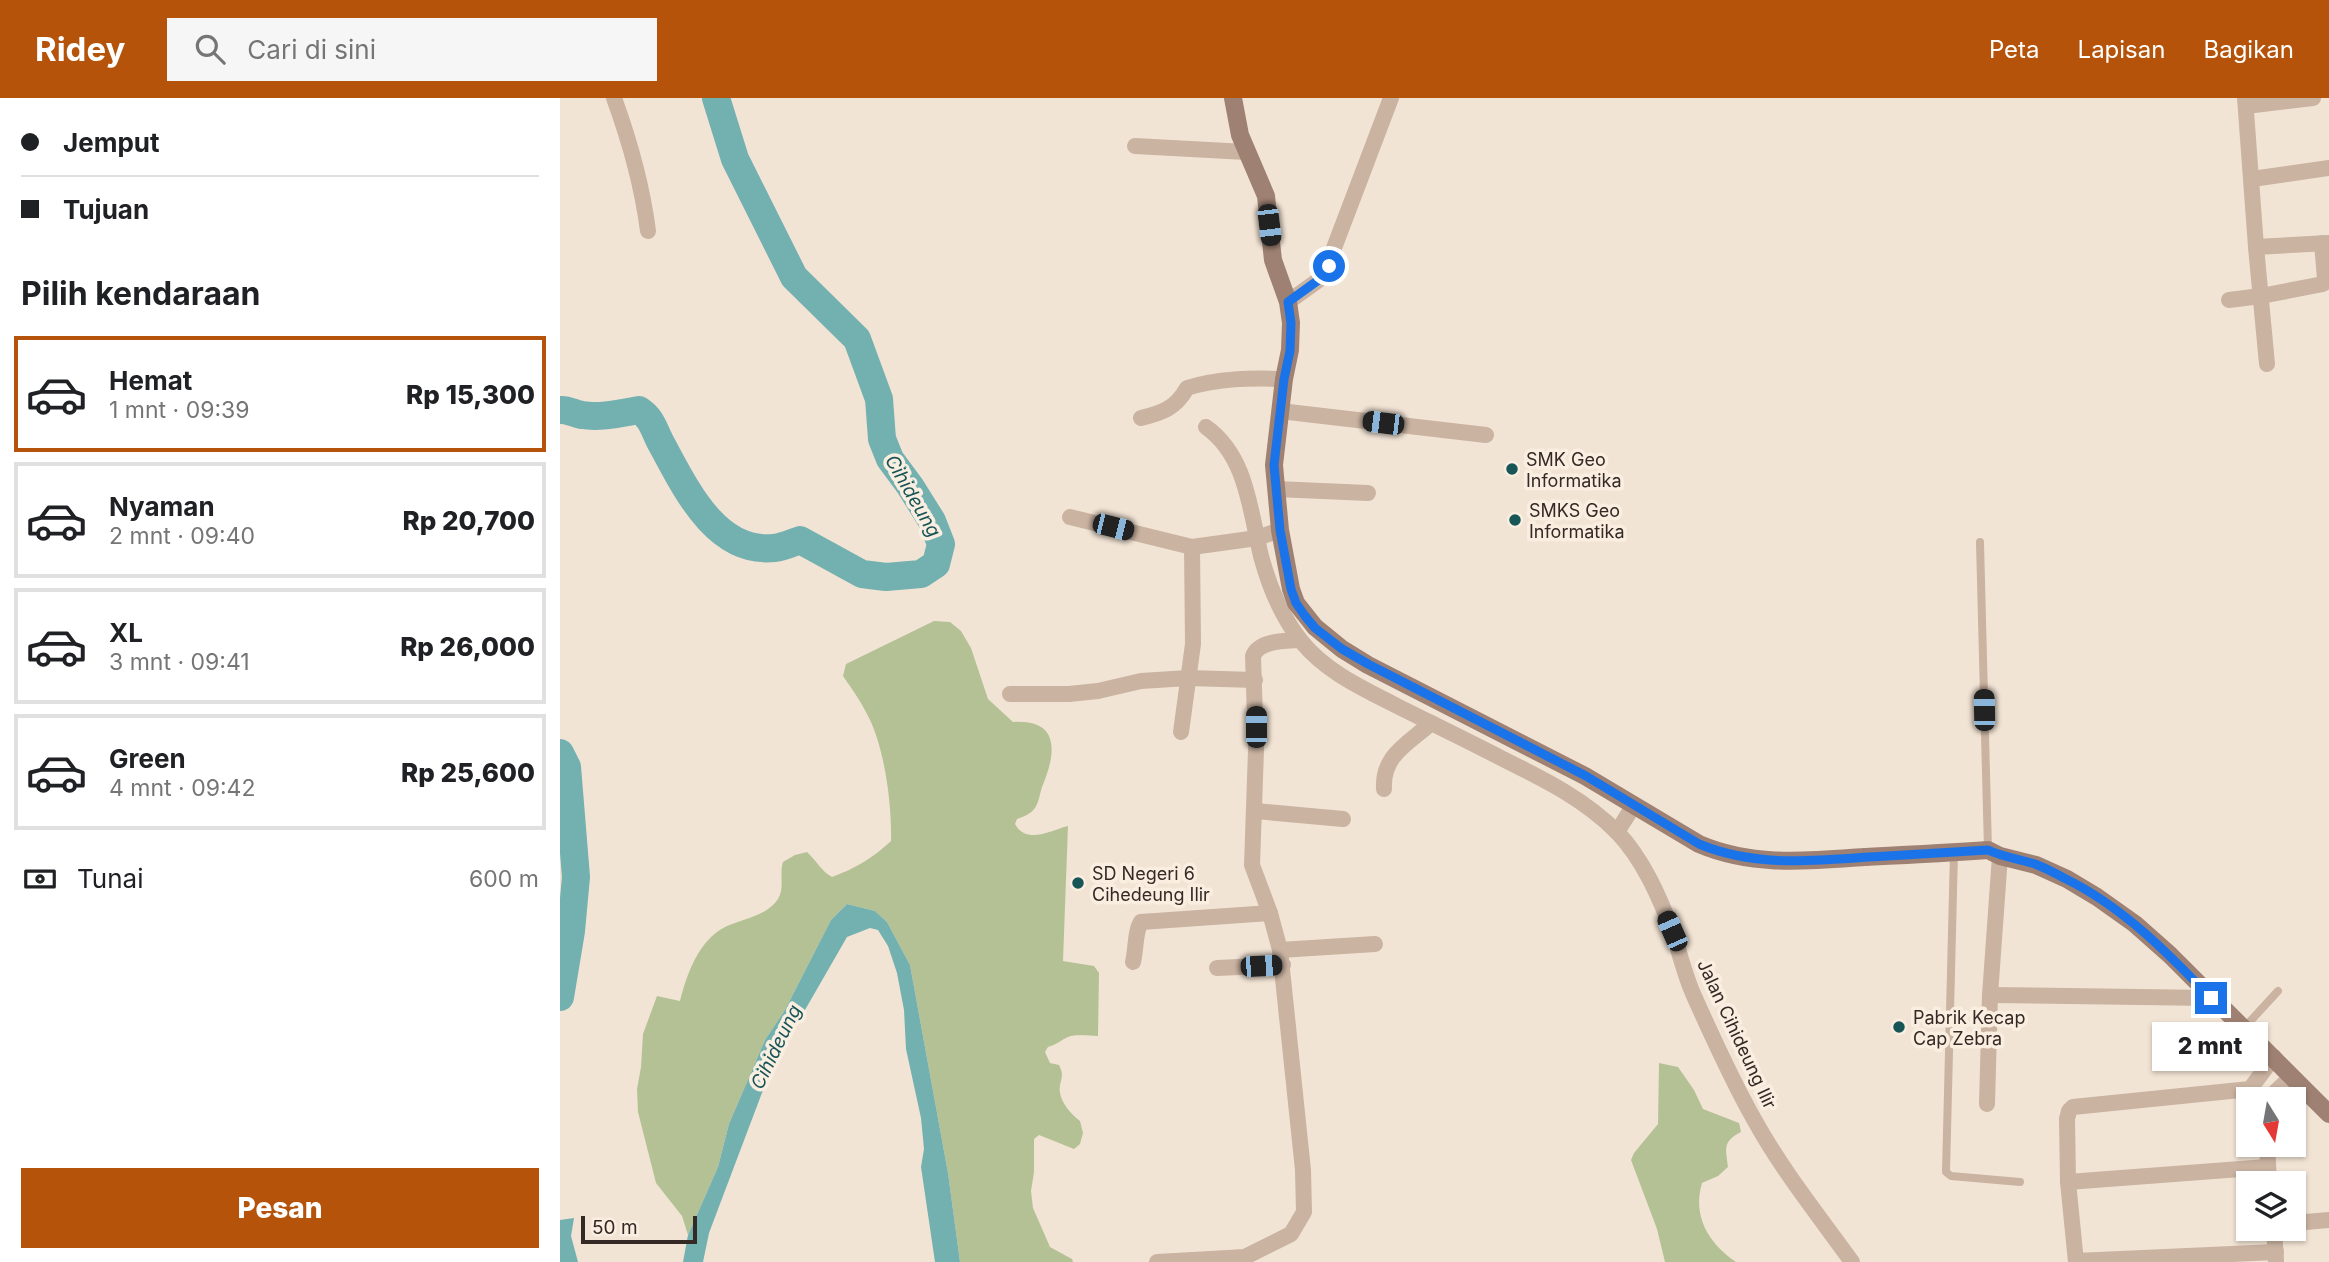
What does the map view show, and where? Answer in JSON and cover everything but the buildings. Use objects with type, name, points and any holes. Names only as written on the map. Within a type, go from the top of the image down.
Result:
[{"type":"main road","points":[[1233,98],[1236,120],[1266,196],[1273,260],[1295,298],[1274,465],[1276,489],[1268,534],[1296,603],[1315,628],[1368,664],[1586,776],[1713,850],[1748,859],[1801,861],[1954,852],[1994,853],[2036,865],[2097,897],[2135,924],[2170,955],[2329,1114]]},
{"type":"street","points":[[614,98],[636,163],[648,231]]},
{"type":"street","points":[[1295,298],[1324,276],[1391,98]]},
{"type":"street","points":[[2267,364],[2246,102],[2313,98]]},
{"type":"street","points":[[1135,146],[1247,152]]},
{"type":"street","points":[[2252,179],[2329,169]]},
{"type":"street","points":[[2229,300],[2323,284],[2325,243],[2256,247]]},
{"type":"street","points":[[1141,418],[1167,410],[1180,401],[1186,388],[1223,380],[1284,379]]},
{"type":"street","points":[[1280,411],[1486,435]]},
{"type":"street","name":"Jalan Cihideung Ilir","points":[[1206,427],[1230,450],[1239,468],[1268,534],[1273,591],[1286,619],[1300,640],[1344,678],[1566,791],[1587,805],[1636,855],[1672,931],[1692,992],[1754,1119],[1772,1150],[1852,1262]]},
{"type":"street","points":[[1276,489],[1368,493]]},
{"type":"street","points":[[1070,517],[1192,547],[1268,534]]},
{"type":"street","points":[[1181,732],[1193,644],[1192,547]]},
{"type":"street","points":[[1157,1262],[1245,1257],[1291,1234],[1304,1212],[1303,1170],[1281,957],[1270,913],[1252,865],[1255,811],[1253,656],[1255,650],[1262,646],[1300,640]]},
{"type":"street","points":[[1010,694],[1079,693],[1141,681],[1188,678],[1255,680]]},
{"type":"street","points":[[1384,789],[1383,775],[1387,764],[1431,723]]},
{"type":"street","points":[[1616,832],[1634,805]]},
{"type":"street","points":[[1255,811],[1343,819]]},
{"type":"street","points":[[1987,1104],[1994,853]]},
{"type":"street","points":[[1133,962],[1141,922],[1270,913]]},
{"type":"street","points":[[1217,968],[1375,944]]},
{"type":"street","points":[[1990,995],[2211,998]]},
{"type":"street","points":[[2259,1087],[2274,1057]]},
{"type":"street","points":[[2281,1087],[2292,1076]]},
{"type":"street","points":[[2236,1095],[2073,1107],[2069,1111],[2068,1182],[2076,1261],[2276,1257]]},
{"type":"street","points":[[2068,1182],[2236,1176]]},
{"type":"street","points":[[2306,1222],[2329,1220]]},
{"type":"lane","points":[[1980,542],[1994,853]]},
{"type":"lane","points":[[1954,852],[1946,1172],[1951,1176],[2020,1182]]},
{"type":"lane","points":[[2243,1028],[2278,991]]},
{"type":"green space","points":[[934,621],[950,622],[961,631],[971,648],[988,699],[1013,722],[1040,726],[1051,741],[1050,762],[1038,803],[1031,812],[1017,819],[1015,824],[1026,834],[1033,835],[1068,826],[1063,961],[1094,966],[1099,973],[1098,1036],[1068,1037],[1048,1047],[1045,1052],[1050,1063],[1059,1065],[1061,1069],[1060,1093],[1067,1108],[1080,1121],[1083,1133],[1080,1144],[1074,1149],[1039,1135],[1034,1139],[1031,1191],[1033,1208],[1050,1247],[1073,1262],[960,1262],[948,1173],[910,965],[887,922],[875,911],[847,904],[831,920],[785,1010],[765,1040],[729,1124],[718,1167],[688,1235],[682,1216],[656,1183],[638,1112],[637,1089],[643,1034],[657,996],[680,1001],[690,969],[708,941],[725,927],[761,913],[773,905],[781,890],[783,862],[807,852],[832,877],[863,862],[891,841],[889,795],[875,731],[843,676],[846,664]]},
{"type":"green space","points":[[1659,1063],[1678,1067],[1703,1109],[1739,1123],[1741,1132],[1728,1142],[1727,1146],[1728,1167],[1718,1176],[1702,1183],[1699,1195],[1701,1218],[1705,1228],[1718,1247],[1736,1262],[1665,1262],[1657,1229],[1631,1160],[1658,1124]]},
{"type":"water","points":[[847,904],[875,911],[887,922],[910,965],[948,1173],[960,1262],[935,1262],[921,1167],[924,1149],[921,1118],[906,1049],[904,1010],[897,973],[888,946],[878,930],[870,928],[847,937],[771,1069],[709,1233],[703,1262],[683,1262],[688,1235],[718,1167],[729,1124],[765,1040],[785,1010],[831,920]]},
{"type":"water","points":[[574,1218],[571,1236],[578,1262],[560,1262],[560,1220]]},
{"type":"waterway","name":"Cihideung","points":[[560,410],[596,416],[639,410],[650,421],[693,499],[719,530],[735,541],[754,547],[774,548],[800,540],[862,574],[886,577],[921,574],[936,564],[941,544],[932,521],[890,459],[882,439],[879,399],[857,339],[794,277],[735,159],[716,98]]},
{"type":"waterway","name":"Cihideung","points":[[560,753],[567,767],[576,877],[571,931],[560,997]]},
{"type":"place","name":"SMK Geo Informatika","points":[[1512,469]]},
{"type":"place","name":"SMKS Geo Informatika","points":[[1515,520]]},
{"type":"place","name":"SD Negeri 6 Cihedeung Ilir","points":[[1078,883]]},
{"type":"place","name":"Pabrik Kecap Cap Zebra","points":[[1899,1027]]},
{"type":"route","points":[[1329,266],[1324,276],[1288,302],[1291,323],[1290,351],[1274,465],[1280,530],[1291,589],[1305,616],[1327,638],[1368,664],[1586,776],[1713,850],[1765,861],[1988,850],[2000,856],[2036,865],[2067,879],[2135,924],[2170,955],[2211,998]]}]
